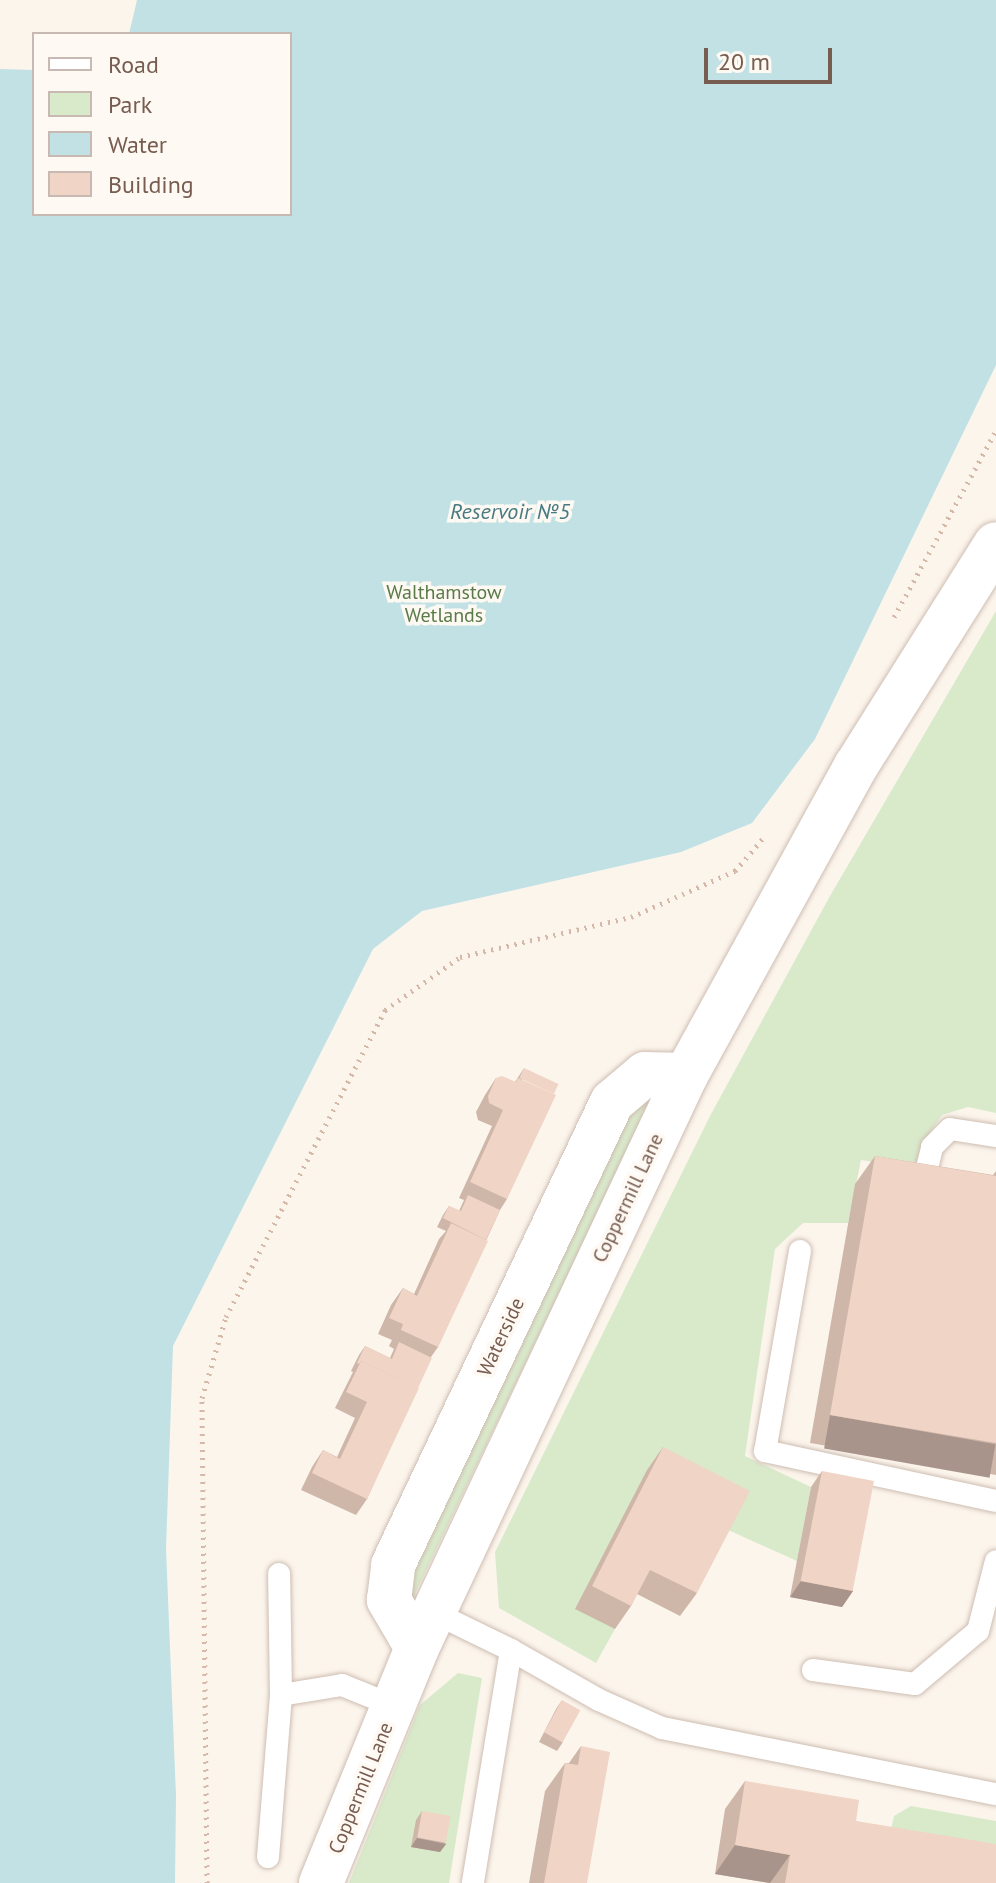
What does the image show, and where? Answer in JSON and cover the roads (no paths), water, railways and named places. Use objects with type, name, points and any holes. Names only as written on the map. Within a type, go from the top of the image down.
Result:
[{"type":"street","name":"Coppermill Lane","points":[[321,1883],[426,1631],[686,1075],[856,766],[996,544]]},
{"type":"street","name":"Waterside","points":[[426,1631],[389,1600],[393,1565],[612,1102],[645,1074],[686,1075]]},
{"type":"lane","points":[[923,1184],[932,1147],[950,1129],[996,1136]]},
{"type":"lane","points":[[800,1251],[765,1451],[996,1501]]},
{"type":"lane","points":[[813,1670],[915,1684],[978,1631],[996,1561]]},
{"type":"lane","points":[[268,1857],[281,1695],[279,1574]]},
{"type":"lane","points":[[426,1631],[511,1650],[599,1700],[662,1728],[996,1794]]},
{"type":"lane","points":[[473,1883],[511,1650]]},
{"type":"lane","points":[[281,1695],[342,1685],[394,1706]]},
{"type":"water","name":"Reservoir №5","points":[[137,0],[996,0],[996,365],[815,739],[752,823],[681,852],[422,911],[373,949],[173,1346],[166,1549],[176,1796],[175,1883],[0,1883],[0,69],[32,70],[32,216],[292,216],[292,32],[129,32]]},
{"type":"park label","name":"Walthamstow Wetlands","points":[[444,604]]}]
